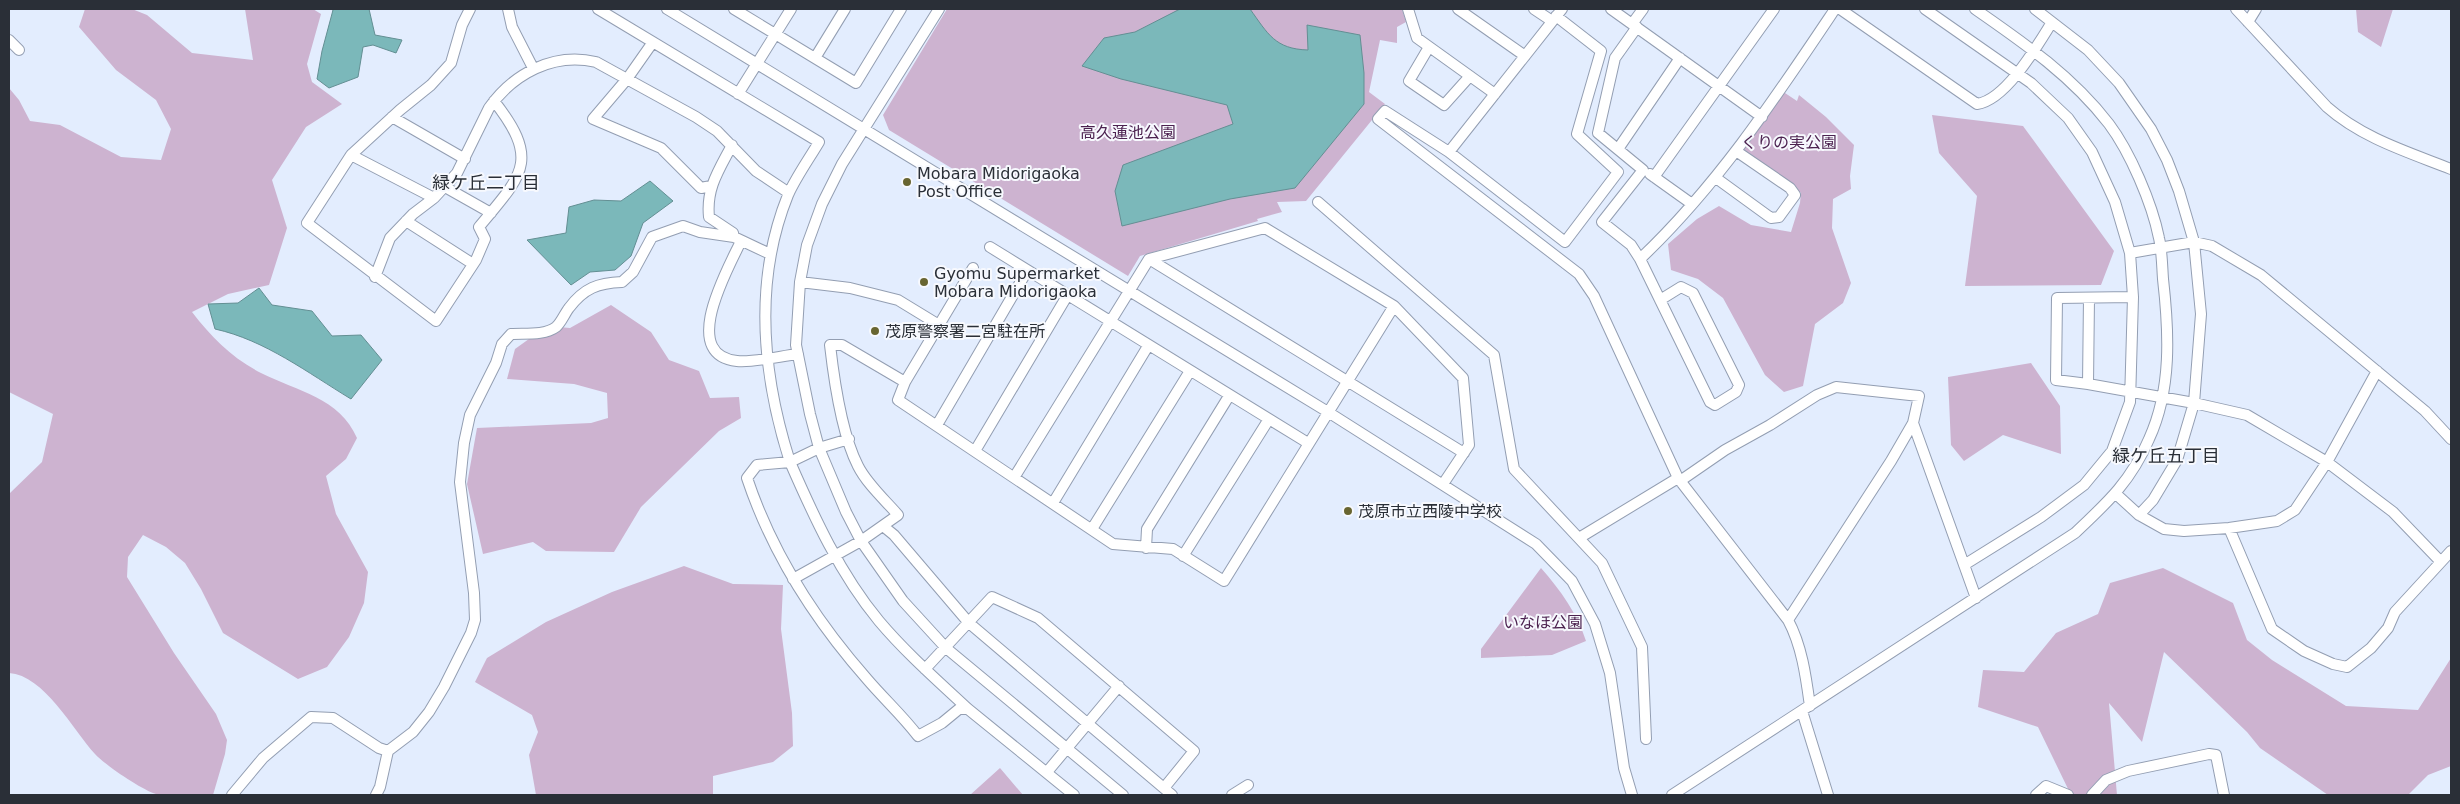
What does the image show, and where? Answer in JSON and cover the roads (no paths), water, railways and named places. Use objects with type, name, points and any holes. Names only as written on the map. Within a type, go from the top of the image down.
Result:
[{"type":"street","points":[[470,9],[462,25],[451,63],[431,85],[392,117],[351,155],[306,223],[436,321],[472,264],[485,239],[479,227],[511,190],[522,160],[521,145],[512,124],[494,101]]},
{"type":"street","points":[[508,9],[512,27],[533,68]]},
{"type":"street","points":[[598,9],[819,142],[789,193],[770,254],[764,308],[766,358],[775,412],[790,462],[834,554],[878,619],[925,669],[968,709],[1074,795]]},
{"type":"street","points":[[668,9],[1328,412],[1536,544],[1560,566],[1572,581],[1595,624],[1605,650],[1624,768],[1632,795]]},
{"type":"street","points":[[734,9],[856,83],[901,9]]},
{"type":"street","points":[[738,94],[791,9]]},
{"type":"street","points":[[815,58],[846,9]]},
{"type":"street","points":[[938,9],[842,164],[822,204],[807,245],[800,282],[798,354],[819,448],[832,482],[861,540],[903,601],[946,648],[1124,795]]},
{"type":"street","points":[[1408,9],[1417,38],[1495,94]]},
{"type":"street","points":[[1458,9],[1525,56]]},
{"type":"street","points":[[1534,9],[1557,16],[1601,51],[1577,134],[1618,172],[1565,242],[1448,152],[1385,111],[1378,119],[1579,274],[1594,296],[1679,480],[1788,620],[1795,633],[1803,663],[1806,708],[1828,795]]},
{"type":"street","points":[[1611,9],[1762,117]]},
{"type":"street","points":[[1643,9],[1615,58],[1598,133],[1643,170],[1692,204]]},
{"type":"street","points":[[1654,177],[1774,9]]},
{"type":"street","points":[[1640,259],[1716,178],[1762,117],[1835,9]]},
{"type":"street","points":[[1840,9],[1977,104],[1986,103],[2018,74],[2052,22]]},
{"type":"street","points":[[1925,9],[2031,83],[2068,118],[2092,152],[2116,202],[2130,253],[2134,297],[2130,402],[2112,451],[2084,485],[2041,517],[1964,565]]},
{"type":"street","points":[[1672,795],[2075,533],[2116,494],[2135,467],[2150,438],[2162,398],[2167,330],[2159,238],[2141,182],[2110,126],[2061,71],[1975,9]]},
{"type":"street","points":[[2035,9],[2088,50],[2119,83],[2150,129],[2167,160],[2180,190],[2194,242],[2201,314],[2194,403],[2177,460],[2153,500],[2139,516]]},
{"type":"street","points":[[2236,9],[2343,122],[2367,135],[2451,169]]},
{"type":"street","points":[[2248,22],[2256,9]]},
{"type":"street","points":[[1448,152],[1557,16]]},
{"type":"street","points":[[9,40],[19,50]]},
{"type":"street","points":[[653,42],[627,80],[593,119],[661,148],[701,188],[711,186]]},
{"type":"street","points":[[1429,47],[1409,81],[1435,100],[1444,105],[1470,76]]},
{"type":"street","points":[[1618,149],[1680,58]]},
{"type":"street","points":[[376,277],[390,238],[406,221],[434,198],[457,173],[500,93],[533,68],[548,62],[584,59],[596,62],[696,117],[732,145],[756,171],[789,193]]},
{"type":"street","points":[[392,117],[465,159]]},
{"type":"street","points":[[732,145],[711,186],[707,201],[709,217],[733,233],[738,239]]},
{"type":"street","points":[[1716,178],[1771,218],[1780,217],[1795,195],[1790,188],[1736,151]]},
{"type":"street","points":[[351,155],[434,198]]},
{"type":"street","points":[[1643,170],[1602,222],[1631,245],[1640,259],[1660,300],[1710,402],[1715,405],[1736,392],[1739,385],[1693,293],[1681,287],[1660,300]]},
{"type":"street","points":[[445,187],[491,212]]},
{"type":"street","points":[[1318,202],[1494,355],[1514,469],[1602,563],[1642,647],[1646,739]]},
{"type":"street","points":[[406,221],[472,264]]},
{"type":"street","points":[[376,795],[380,787],[388,751],[413,732],[429,712],[444,687],[471,633],[475,620],[474,593],[460,482],[470,415],[496,363],[502,344],[511,334],[539,333],[556,327],[571,305],[584,292],[600,283],[622,282],[633,272],[652,237],[683,226],[700,232],[738,239],[770,254]]},
{"type":"street","points":[[1015,476],[1149,260],[1265,228],[1394,306],[1463,378],[1469,444],[1443,484]]},
{"type":"street","points":[[738,239],[709,314],[710,338],[714,348],[728,359],[737,361],[798,354]]},
{"type":"street","points":[[2130,253],[2194,242],[2212,246],[2261,276],[2425,411],[2451,439]]},
{"type":"street","points":[[990,247],[1308,443]]},
{"type":"street","points":[[1149,260],[1464,453]]},
{"type":"street","points":[[973,268],[905,382],[898,400],[1015,476],[1113,544],[1173,549],[1224,581],[1394,306]]},
{"type":"street","points":[[937,425],[1027,271]]},
{"type":"street","points":[[800,282],[850,288],[898,300],[939,325]]},
{"type":"street","points":[[975,451],[1067,296]]},
{"type":"street","points":[[2134,297],[2058,298],[2056,380],[2194,403],[2247,415],[2327,462],[2393,512],[2441,562]]},
{"type":"street","points":[[2088,384],[2089,298]]},
{"type":"street","points":[[794,579],[861,540],[898,515],[859,467],[849,439],[834,375],[830,345],[842,345],[905,382]]},
{"type":"street","points":[[1053,503],[1148,346]]},
{"type":"street","points":[[1092,529],[1190,371]]},
{"type":"street","points":[[2116,494],[2139,516],[2164,529],[2184,531],[2229,528],[2277,521],[2295,510],[2327,462],[2378,371]]},
{"type":"street","points":[[1579,538],[1679,480],[1817,395],[1836,387],[1919,396],[1912,423],[1891,461],[1788,620]]},
{"type":"street","points":[[1146,548],[1147,529],[1229,396]]},
{"type":"street","points":[[1183,556],[1268,419]]},
{"type":"street","points":[[1912,423],[1976,598]]},
{"type":"street","points":[[849,439],[819,448],[790,462],[757,465],[748,478],[778,553],[808,604],[867,680],[901,713],[918,736],[942,724],[960,710],[968,709]]},
{"type":"street","points":[[883,526],[894,535],[969,623],[1172,795]]},
{"type":"street","points":[[2229,528],[2272,629],[2304,651],[2333,664],[2346,667],[2371,648],[2388,628],[2395,612],[2451,551]]},
{"type":"street","points":[[925,669],[992,598],[1038,618],[1194,751],[1164,788]]},
{"type":"street","points":[[1047,772],[1120,686]]},
{"type":"street","points":[[232,795],[263,758],[311,717],[333,718],[379,748],[388,751]]},
{"type":"street","points":[[2092,795],[2106,780],[2128,771],[2209,754],[2216,755],[2224,795]]},
{"type":"street","points":[[1232,795],[1248,785]]},
{"type":"street","points":[[2036,795],[2046,786],[2068,795]]},
{"type":"place","name":"Mobara Midorigaoka Post Office","points":[[907,182]]},
{"type":"place","name":"Gyomu Supermarket Mobara Midorigaoka","points":[[924,282]]},
{"type":"place","name":"茂原警察署二宮駐在所","points":[[875,331]]},
{"type":"place","name":"茂原市立西陵中学校","points":[[1348,511]]},
{"type":"district","name":"緑ケ丘二丁目","points":[[486,182]]},
{"type":"district","name":"緑ケ丘五丁目","points":[[2166,455]]},
{"type":"park label","name":"高久蓮池公園","points":[[1128,132]]},
{"type":"park label","name":"くりの実公園","points":[[1789,142]]},
{"type":"park label","name":"いなほ公園","points":[[1543,622]]}]
